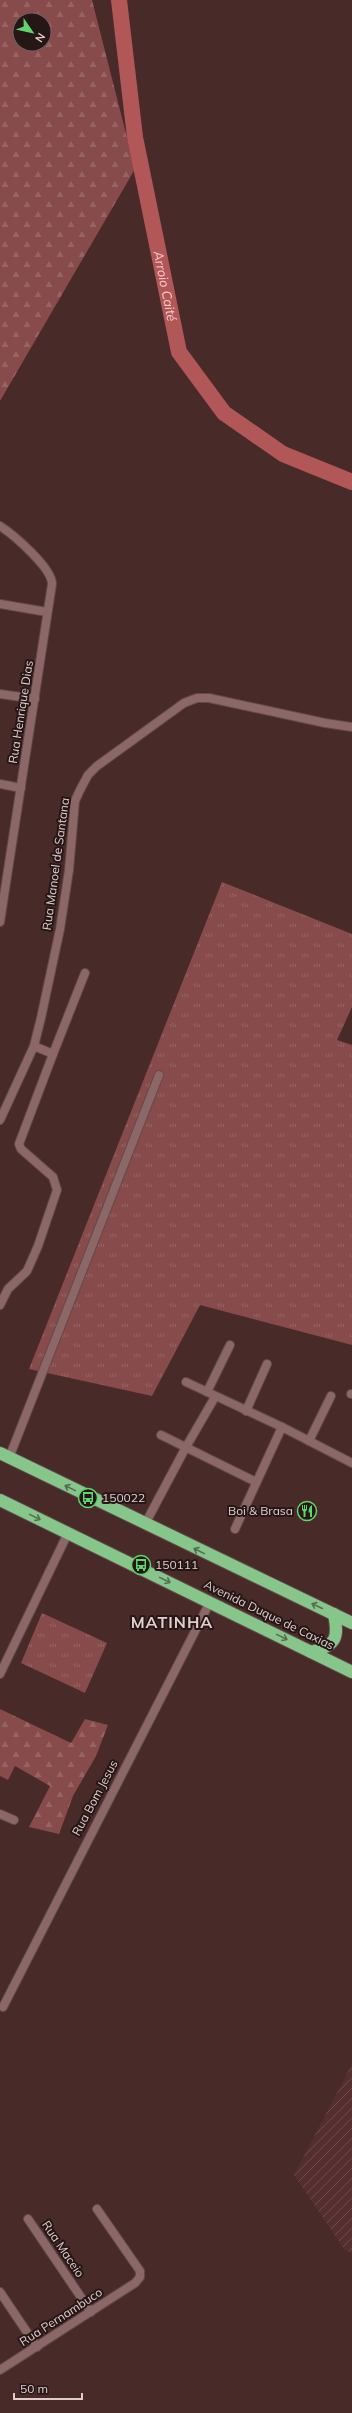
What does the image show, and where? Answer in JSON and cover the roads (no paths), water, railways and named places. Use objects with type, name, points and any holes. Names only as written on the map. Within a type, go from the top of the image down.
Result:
[{"type":"highway","points":[[4,1455],[352,1623]]},
{"type":"highway","name":"Avenida Duque de Caxias","points":[[0,1500],[352,1672]]},
{"type":"highway","points":[[311,1652],[330,1646],[335,1640],[336,1631],[334,1614]]},
{"type":"street","name":"Rua Henrique Dias","points":[[0,526],[39,561],[50,576],[52,590],[47,612],[21,788],[4,877],[0,922]]},
{"type":"street","points":[[0,604],[47,612]]},
{"type":"street","points":[[0,694],[35,699]]},
{"type":"street","name":"Rua Manoel de Santana","points":[[0,1120],[34,1046],[60,928],[75,801],[88,775],[184,703],[197,698],[209,698],[232,702],[325,723],[352,727]]},
{"type":"street","points":[[0,784],[21,788]]},
{"type":"street","points":[[0,1305],[8,1289],[27,1271],[38,1246],[56,1194],[53,1177],[21,1149],[19,1144],[20,1136],[85,973]]},
{"type":"street","points":[[34,1046],[53,1054]]},
{"type":"street","points":[[4,1455],[159,1075]]},
{"type":"street","points":[[207,1392],[230,1345]]},
{"type":"street","points":[[246,1411],[267,1364]]},
{"type":"street","points":[[186,1382],[282,1427],[352,1463]]},
{"type":"street","points":[[145,1524],[215,1396]]},
{"type":"street","points":[[309,1441],[331,1396]]},
{"type":"street","points":[[234,1529],[282,1427]]},
{"type":"street","points":[[160,1435],[256,1482]]},
{"type":"street","points":[[0,1674],[68,1533]]},
{"type":"street","name":"Rua Bom Jesus","points":[[3,2007],[210,1602]]},
{"type":"street","points":[[0,1814],[14,1820]]},
{"type":"street","name":"Rua Pernambuco","points":[[0,2370],[135,2283],[140,2277],[140,2271],[97,2209]]},
{"type":"street","name":"Rua Maceio","points":[[28,2220],[91,2312]]},
{"type":"street","points":[[0,2292],[36,2347]]},
{"type":"waterway","name":"Arroio Caité","points":[[119,0],[135,137],[179,352],[224,413],[283,454],[352,482]]},
{"type":"place","name":"150022","points":[[88,1498]]},
{"type":"place","name":"Boi & Brasa","points":[[307,1511]]},
{"type":"place","name":"150111","points":[[141,1565]]},
{"type":"district","name":"MATINHA","points":[[172,1622]]}]
